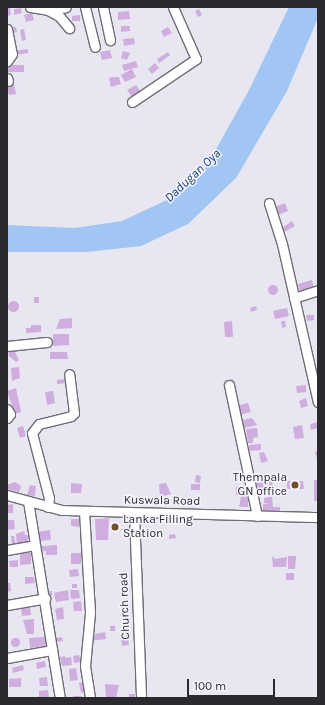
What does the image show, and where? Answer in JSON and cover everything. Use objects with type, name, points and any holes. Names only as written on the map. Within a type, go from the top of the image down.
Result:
[{"type":"street","points":[[30,7],[48,10],[66,7]]},
{"type":"street","points":[[86,7],[95,47]]},
{"type":"street","points":[[103,7],[110,40]]},
{"type":"street","points":[[132,102],[196,59],[173,7]]},
{"type":"street","points":[[48,10],[59,16],[69,28]]},
{"type":"street","points":[[7,29],[12,54],[7,61]]},
{"type":"street","points":[[269,203],[282,244],[318,402]]},
{"type":"street","points":[[294,298],[318,290]]},
{"type":"street","points":[[7,346],[47,342]]},
{"type":"street","points":[[48,507],[48,498],[32,433],[39,424],[71,416],[74,413],[69,374]]},
{"type":"street","points":[[229,385],[258,516]]},
{"type":"street","points":[[7,409],[10,414],[7,418]]},
{"type":"street","name":"Kuswala Road","points":[[7,495],[48,507],[84,511],[318,517]]},
{"type":"street","points":[[28,501],[45,598],[60,698]]},
{"type":"street","points":[[84,511],[90,613],[85,666],[90,698]]},
{"type":"street","name":"Church road","points":[[134,513],[136,614],[141,698]]},
{"type":"street","points":[[7,550],[35,545]]},
{"type":"street","points":[[7,605],[45,598]]},
{"type":"street","points":[[7,658],[52,650]]},
{"type":"water","points":[[289,7],[318,7],[318,18],[287,91],[236,178],[188,224],[141,246],[87,252],[7,252],[7,225],[75,228],[122,221],[169,199],[201,176],[248,92]]},
{"type":"building","points":[[7,7],[10,7],[11,15],[7,16]]},
{"type":"building","points":[[21,8],[22,13],[14,15],[14,9]]},
{"type":"building","points":[[199,9],[202,15],[198,17],[195,11]]},
{"type":"building","points":[[129,11],[130,19],[118,20],[118,12]]},
{"type":"building","points":[[32,13],[34,20],[26,22],[24,15]]},
{"type":"building","points":[[80,15],[80,21],[72,21],[72,16]]},
{"type":"building","points":[[121,26],[130,26],[130,31],[121,32]]},
{"type":"building","points":[[16,27],[17,32],[13,33],[16,50],[13,50],[8,28]]},
{"type":"building","points":[[168,27],[172,33],[164,37],[161,31]]},
{"type":"building","points":[[24,29],[26,40],[22,41],[20,30]]},
{"type":"building","points":[[134,38],[135,44],[124,46],[123,39]]},
{"type":"building","points":[[28,49],[28,53],[15,55],[14,51]]},
{"type":"building","points":[[110,50],[112,58],[102,60],[100,52]]},
{"type":"building","points":[[123,51],[130,53],[127,60],[121,58]]},
{"type":"building","points":[[168,52],[170,55],[159,63],[157,59]]},
{"type":"building","points":[[136,61],[138,67],[124,71],[122,65]]},
{"type":"building","points":[[155,63],[159,68],[152,74],[148,69]]},
{"type":"building","points":[[8,65],[24,65],[24,72],[8,72]]},
{"type":"building","points":[[132,69],[136,77],[125,82],[121,75]]},
{"type":"building","points":[[119,77],[121,84],[111,87],[109,78]]},
{"type":"building","points":[[14,84],[16,94],[9,95],[7,85]]},
{"type":"building","points":[[136,85],[141,92],[132,97],[127,90]]},
{"type":"building","points":[[285,203],[288,211],[278,215],[275,207]]},
{"type":"building","points":[[292,221],[295,226],[284,232],[282,228]]},
{"type":"building","points":[[312,280],[314,288],[300,292],[298,284]]},
{"type":"building","points":[[271,285],[275,285],[277,286],[277,294],[271,295],[268,292],[268,288]]},
{"type":"building","points":[[34,297],[39,297],[39,303],[34,303]]},
{"type":"building","points":[[13,300],[17,302],[19,306],[17,310],[13,312],[9,310],[7,306],[9,302]]},
{"type":"building","points":[[256,306],[257,310],[251,312],[250,308]]},
{"type":"building","points":[[287,308],[289,316],[275,319],[273,311]]},
{"type":"building","points":[[306,315],[314,315],[314,320],[307,321]]},
{"type":"building","points":[[72,318],[72,328],[56,329],[60,319]]},
{"type":"building","points":[[232,321],[233,337],[225,337],[224,322]]},
{"type":"building","points":[[281,321],[285,321],[286,327],[282,328]]},
{"type":"building","points":[[31,325],[41,325],[41,332],[26,333],[26,328],[31,328]]},
{"type":"building","points":[[53,334],[69,334],[69,345],[53,346]]},
{"type":"building","points":[[18,348],[18,352],[15,352],[19,360],[16,362],[9,356],[8,349]]},
{"type":"building","points":[[50,352],[67,352],[68,359],[50,359]]},
{"type":"building","points":[[19,367],[20,378],[12,381],[11,368]]},
{"type":"building","points":[[66,379],[67,383],[57,384],[57,380]]},
{"type":"building","points":[[306,385],[306,392],[297,393],[296,386]]},
{"type":"building","points":[[16,388],[21,412],[15,414],[7,391]]},
{"type":"building","points":[[53,391],[55,403],[47,405],[45,392]]},
{"type":"building","points":[[306,398],[308,406],[301,408],[299,401]]},
{"type":"building","points":[[248,403],[251,412],[239,415],[237,406]]},
{"type":"building","points":[[252,418],[257,425],[244,428],[243,420]]},
{"type":"building","points":[[318,422],[318,428],[311,430],[310,424]]},
{"type":"building","points":[[302,425],[304,438],[295,439],[293,427]]},
{"type":"building","points":[[23,426],[26,436],[20,438],[17,428]]},
{"type":"building","points":[[257,428],[258,437],[253,438],[253,443],[248,443],[246,429]]},
{"type":"building","points":[[261,444],[261,450],[249,451],[249,445]]},
{"type":"building","points":[[318,451],[318,459],[317,459],[315,452]]},
{"type":"building","points":[[264,452],[268,461],[261,463],[259,453]]},
{"type":"building","points":[[196,475],[201,476],[200,483],[195,482]]},
{"type":"building","points":[[270,479],[267,482],[268,488],[258,489],[256,482]]},
{"type":"building","points":[[314,480],[318,480],[318,501],[314,501]]},
{"type":"building","points":[[272,481],[273,488],[270,488],[269,482]]},
{"type":"building","name":"Thempala GN office","points":[[287,481],[303,481],[304,489],[287,489]]},
{"type":"building","points":[[15,482],[21,486],[19,492],[7,489],[7,485]]},
{"type":"building","points":[[71,483],[82,484],[81,493],[71,493]]},
{"type":"building","points":[[166,483],[171,494],[160,497],[159,484]]},
{"type":"building","points":[[191,484],[200,484],[200,490],[191,490]]},
{"type":"building","points":[[30,485],[36,486],[35,496],[27,495]]},
{"type":"building","points":[[236,487],[246,487],[246,494],[236,495]]},
{"type":"building","points":[[241,496],[248,496],[248,507],[239,507]]},
{"type":"building","points":[[272,496],[273,507],[280,507],[280,512],[263,510],[263,504],[269,504],[264,503],[264,498]]},
{"type":"building","points":[[13,504],[13,513],[8,513],[7,505]]},
{"type":"building","points":[[109,518],[108,540],[96,540],[95,519]]},
{"type":"building","points":[[71,519],[79,519],[79,527],[71,526]]},
{"type":"building","points":[[7,520],[14,520],[15,529],[7,530]]},
{"type":"building","points":[[50,530],[51,540],[38,541],[37,532]]},
{"type":"building","points":[[24,531],[25,535],[28,535],[28,542],[20,542],[20,546],[17,547],[16,534]]},
{"type":"building","points":[[175,534],[176,538],[169,539],[169,535]]},
{"type":"building","points":[[11,536],[14,536],[16,547],[12,547]]},
{"type":"building","points":[[57,545],[57,555],[46,555],[46,551],[42,551],[42,546]]},
{"type":"building","points":[[20,553],[31,553],[31,564],[20,565]]},
{"type":"building","points":[[71,553],[81,553],[81,564],[71,564]]},
{"type":"building","points":[[272,556],[275,559],[287,557],[286,567],[273,567]]},
{"type":"building","points":[[288,556],[296,556],[295,569],[288,569]]},
{"type":"building","points":[[18,560],[18,567],[10,567],[9,561]]},
{"type":"building","points":[[78,569],[79,576],[70,577],[69,570]]},
{"type":"building","points":[[286,573],[294,573],[294,580],[286,580]]},
{"type":"building","points":[[25,577],[34,577],[35,583],[25,584]]},
{"type":"building","points":[[7,583],[10,583],[11,591],[7,592]]},
{"type":"building","points":[[72,584],[77,584],[77,588],[72,588]]},
{"type":"building","points":[[68,590],[69,600],[56,602],[54,593]]},
{"type":"building","points":[[70,590],[79,590],[80,598],[71,599]]},
{"type":"building","points":[[48,591],[52,591],[52,595],[48,596]]},
{"type":"building","points":[[81,601],[82,611],[74,611],[73,602]]},
{"type":"building","points":[[30,607],[31,615],[22,616],[21,608]]},
{"type":"building","points":[[63,607],[64,619],[57,620],[55,609]]},
{"type":"building","points":[[34,619],[34,634],[27,634],[23,620]]},
{"type":"building","points":[[110,626],[115,626],[115,631],[110,631]]},
{"type":"building","points":[[105,632],[106,639],[90,641],[90,635]]},
{"type":"building","points":[[128,636],[129,645],[122,646],[121,637]]},
{"type":"building","points":[[15,637],[20,642],[15,647],[10,642]]},
{"type":"building","points":[[45,637],[46,646],[30,648],[29,638]]},
{"type":"building","points":[[62,637],[63,641],[55,642],[55,638]]},
{"type":"building","points":[[79,655],[81,662],[74,663],[73,656]]},
{"type":"building","points":[[65,656],[65,658],[71,657],[72,665],[62,666],[60,657]]},
{"type":"building","points":[[45,661],[46,667],[37,669],[36,663]]},
{"type":"building","points":[[23,665],[24,670],[13,673],[12,668]]},
{"type":"building","points":[[76,668],[78,680],[70,681],[69,669]]},
{"type":"building","points":[[47,677],[48,686],[40,686],[39,678]]},
{"type":"building","points":[[21,678],[21,687],[9,687],[9,679]]},
{"type":"building","points":[[85,682],[87,691],[81,693],[79,683]]},
{"type":"building","points":[[105,684],[119,685],[116,698],[106,698]]},
{"type":"building","points":[[48,690],[49,697],[39,698],[39,691]]},
{"type":"building","points":[[129,694],[135,694],[135,698],[129,698]]},
{"type":"building","points":[[73,696],[82,696],[82,698],[73,698]]},
{"type":"place","name":"Thempala GN office","points":[[295,485]]},
{"type":"place","name":"Lanka Filling Station","points":[[115,527]]},
{"type":"water label","name":"Dadugan Oya","points":[[193,176]]}]
